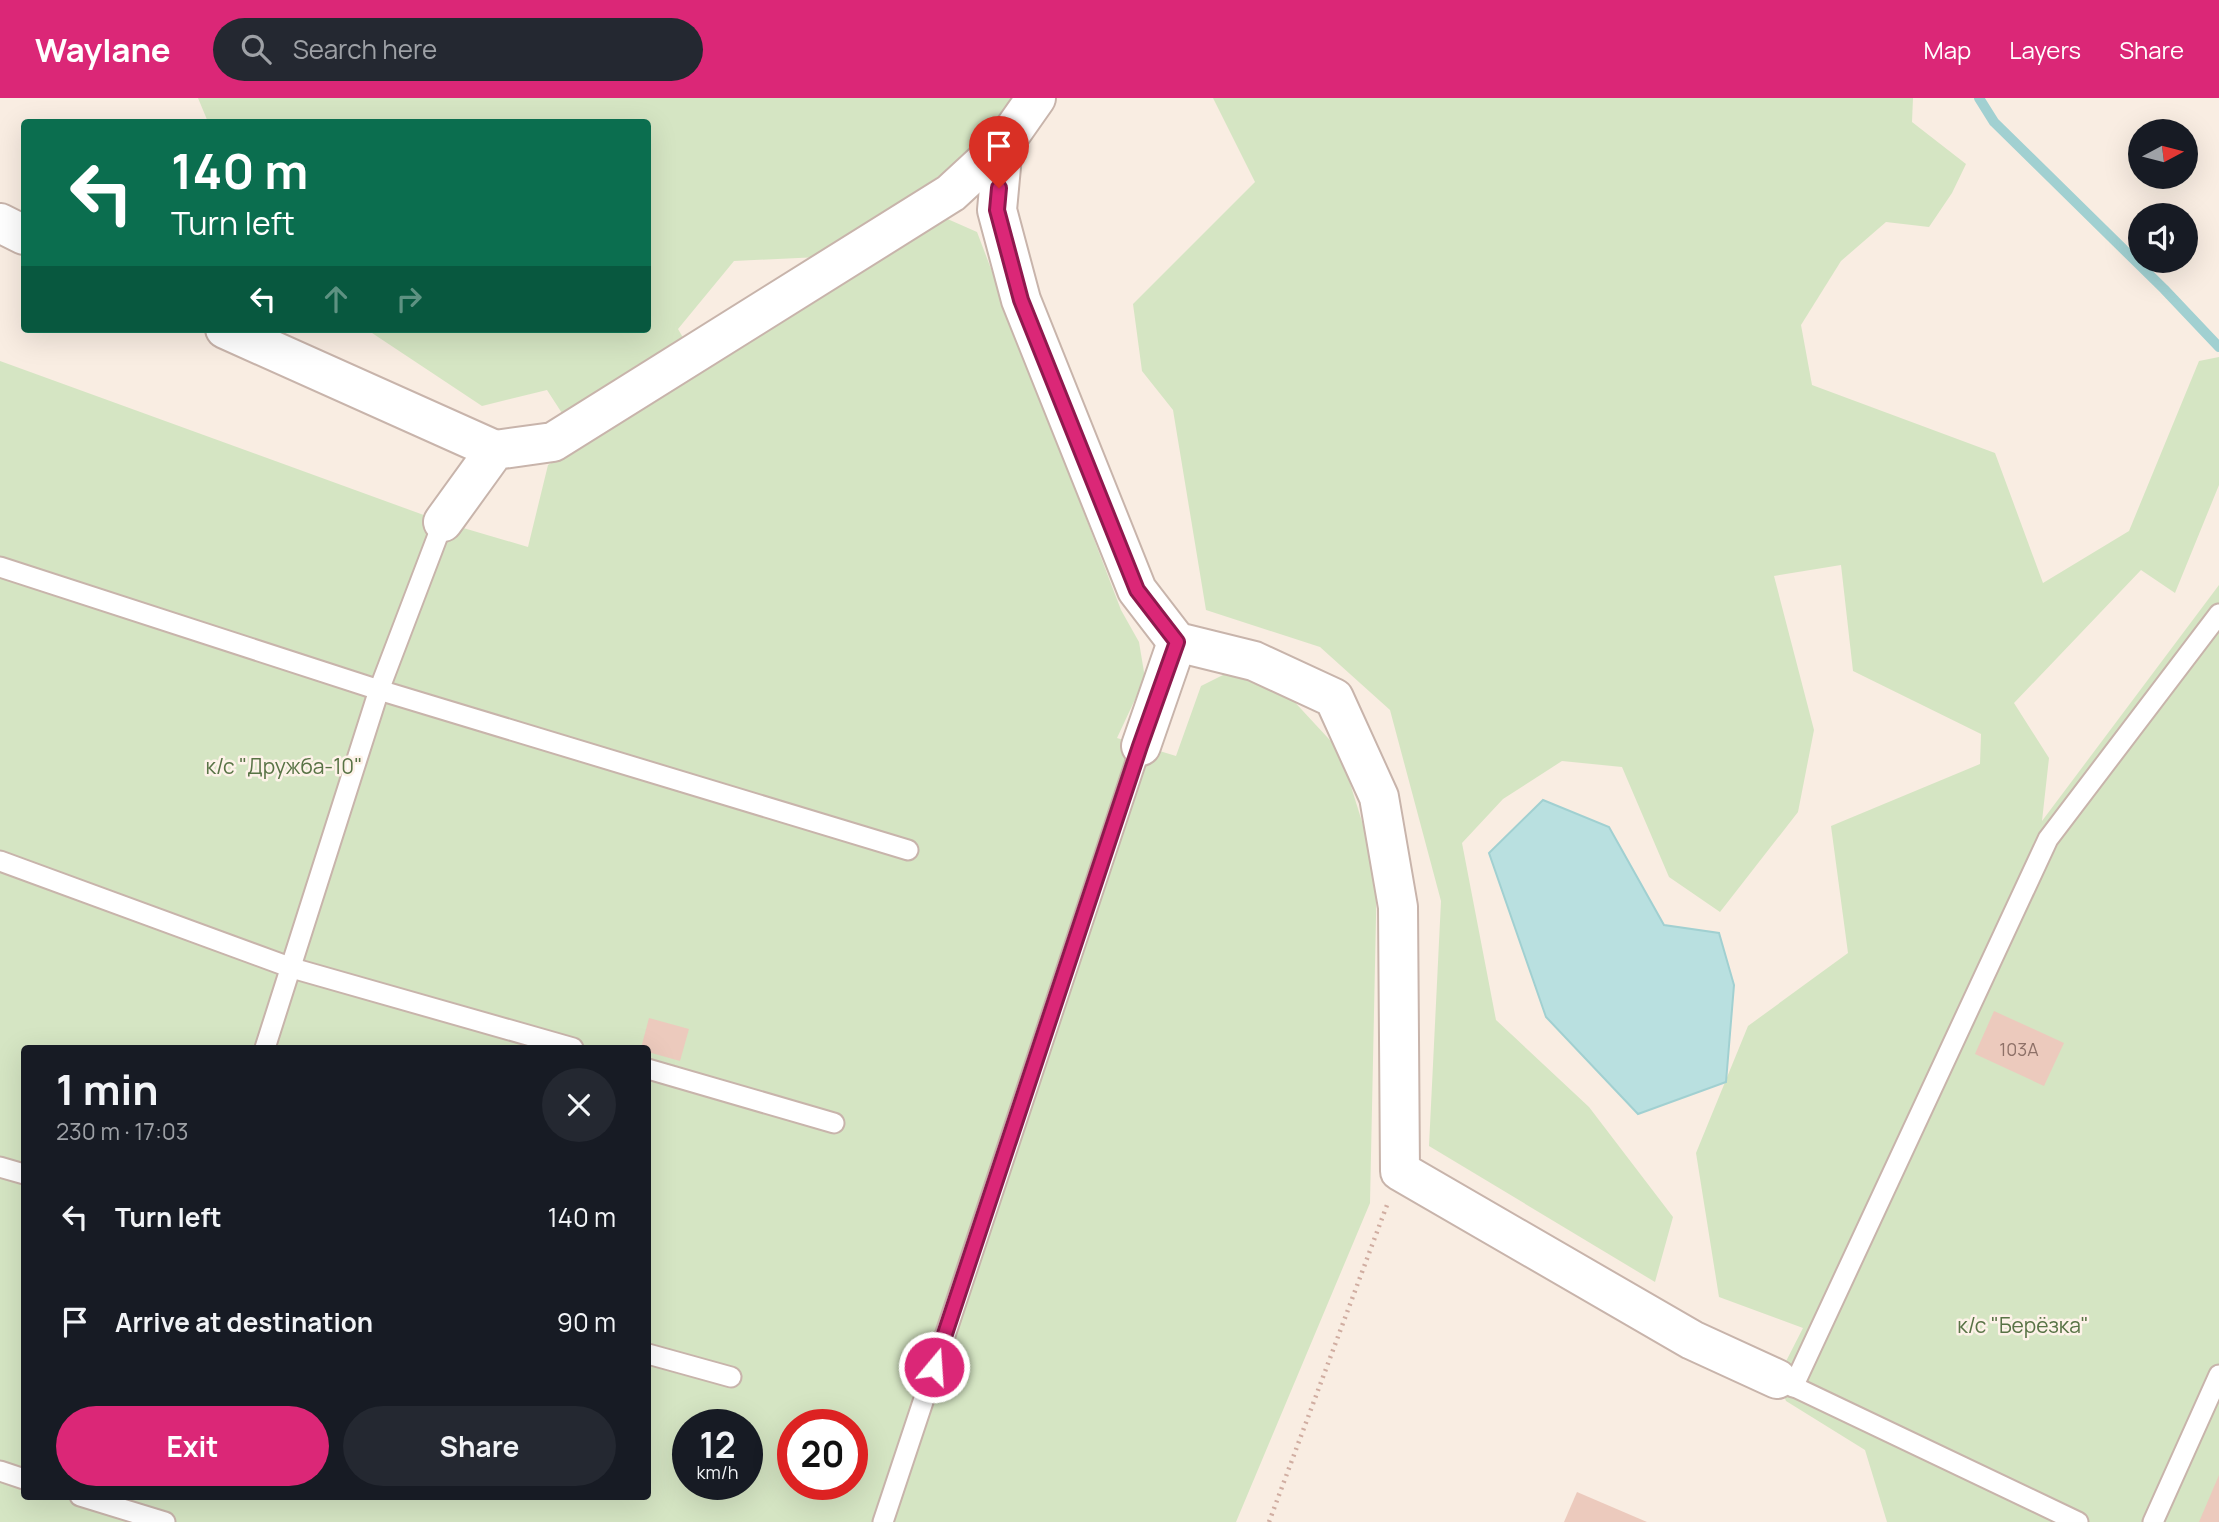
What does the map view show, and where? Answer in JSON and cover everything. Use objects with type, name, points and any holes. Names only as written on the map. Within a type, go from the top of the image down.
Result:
[{"type":"street","points":[[234,333],[495,450],[553,442],[951,192],[1003,145],[1036,98]]},
{"type":"street","points":[[1003,145],[997,210],[1021,300],[1137,590],[1177,642],[1254,661],[1334,698],[1379,797],[1398,907],[1400,1171],[1692,1340],[1785,1383]]},
{"type":"street","points":[[0,223],[21,234]]},
{"type":"street","points":[[443,522],[495,450]]},
{"type":"street","points":[[1140,746],[1177,642]]},
{"type":"lane","points":[[266,1045],[379,690],[443,522]]},
{"type":"lane","points":[[0,567],[379,690],[908,850]]},
{"type":"lane","points":[[2078,1522],[1785,1383],[2048,839],[2219,614]]},
{"type":"lane","points":[[883,1522],[1140,746]]},
{"type":"lane","points":[[0,861],[292,968],[562,1045]]},
{"type":"lane","points":[[651,1070],[834,1123]]},
{"type":"lane","points":[[0,1167],[21,1173]]},
{"type":"lane","points":[[651,1355],[731,1377]]},
{"type":"lane","points":[[2153,1522],[2219,1375]]},
{"type":"lane","points":[[0,1471],[21,1478]]},
{"type":"lane","points":[[88,1500],[107,1508],[165,1522]]},
{"type":"path","points":[[1269,1522],[1400,1171]]},
{"type":"green space","points":[[198,98],[1018,98],[992,140],[819,257],[734,261],[678,329],[692,353],[569,424],[547,390],[482,406],[372,333],[651,333],[651,119],[207,119]]},
{"type":"green space","name":"к/с \"Берёзка\"","points":[[1213,98],[1913,98],[1912,122],[1966,164],[1952,193],[1929,227],[1886,222],[1841,261],[1801,325],[1812,385],[1995,453],[2043,583],[2129,531],[2199,361],[2219,357],[2219,485],[2175,593],[2141,570],[2014,703],[2049,758],[2042,821],[2219,585],[2219,1522],[1887,1522],[1865,1450],[1786,1401],[1777,1379],[1803,1328],[1719,1297],[1696,1153],[1748,1026],[1848,953],[1831,826],[1980,764],[1981,734],[1853,671],[1841,565],[1774,576],[1814,730],[1798,812],[1720,912],[1669,877],[1622,767],[1562,761],[1503,799],[1462,843],[1496,1020],[1589,1107],[1673,1217],[1655,1282],[1429,1146],[1441,901],[1390,710],[1320,647],[1206,610],[1173,410],[1142,371],[1133,304],[1255,182]]},
{"type":"green space","name":"к/с \"Дружба-10\"","points":[[943,217],[977,232],[1121,610],[1139,642],[1145,678],[1117,738],[1176,756],[1201,686],[1231,671],[1290,697],[1340,751],[1377,870],[1370,1203],[1236,1522],[0,1522],[0,361],[443,522],[528,547],[548,465]]},
{"type":"water","points":[[1543,800],[1609,827],[1664,925],[1719,933],[1734,985],[1726,1082],[1638,1114],[1546,1017],[1489,853]]},
{"type":"building","points":[[1994,1011],[2064,1043],[2044,1086],[1975,1054]]},
{"type":"building","points":[[649,1018],[689,1029],[680,1061],[651,1053],[651,1045],[642,1045]]},
{"type":"building","points":[[2219,1475],[2219,1522],[2199,1522]]},
{"type":"building","points":[[1577,1492],[1647,1522],[1564,1522]]},
{"type":"waterway","points":[[1979,98],[1994,122],[2164,289],[2219,347]]},
{"type":"route","points":[[934,1367],[1177,642],[1137,590],[1021,300],[997,210],[999,188]]}]
